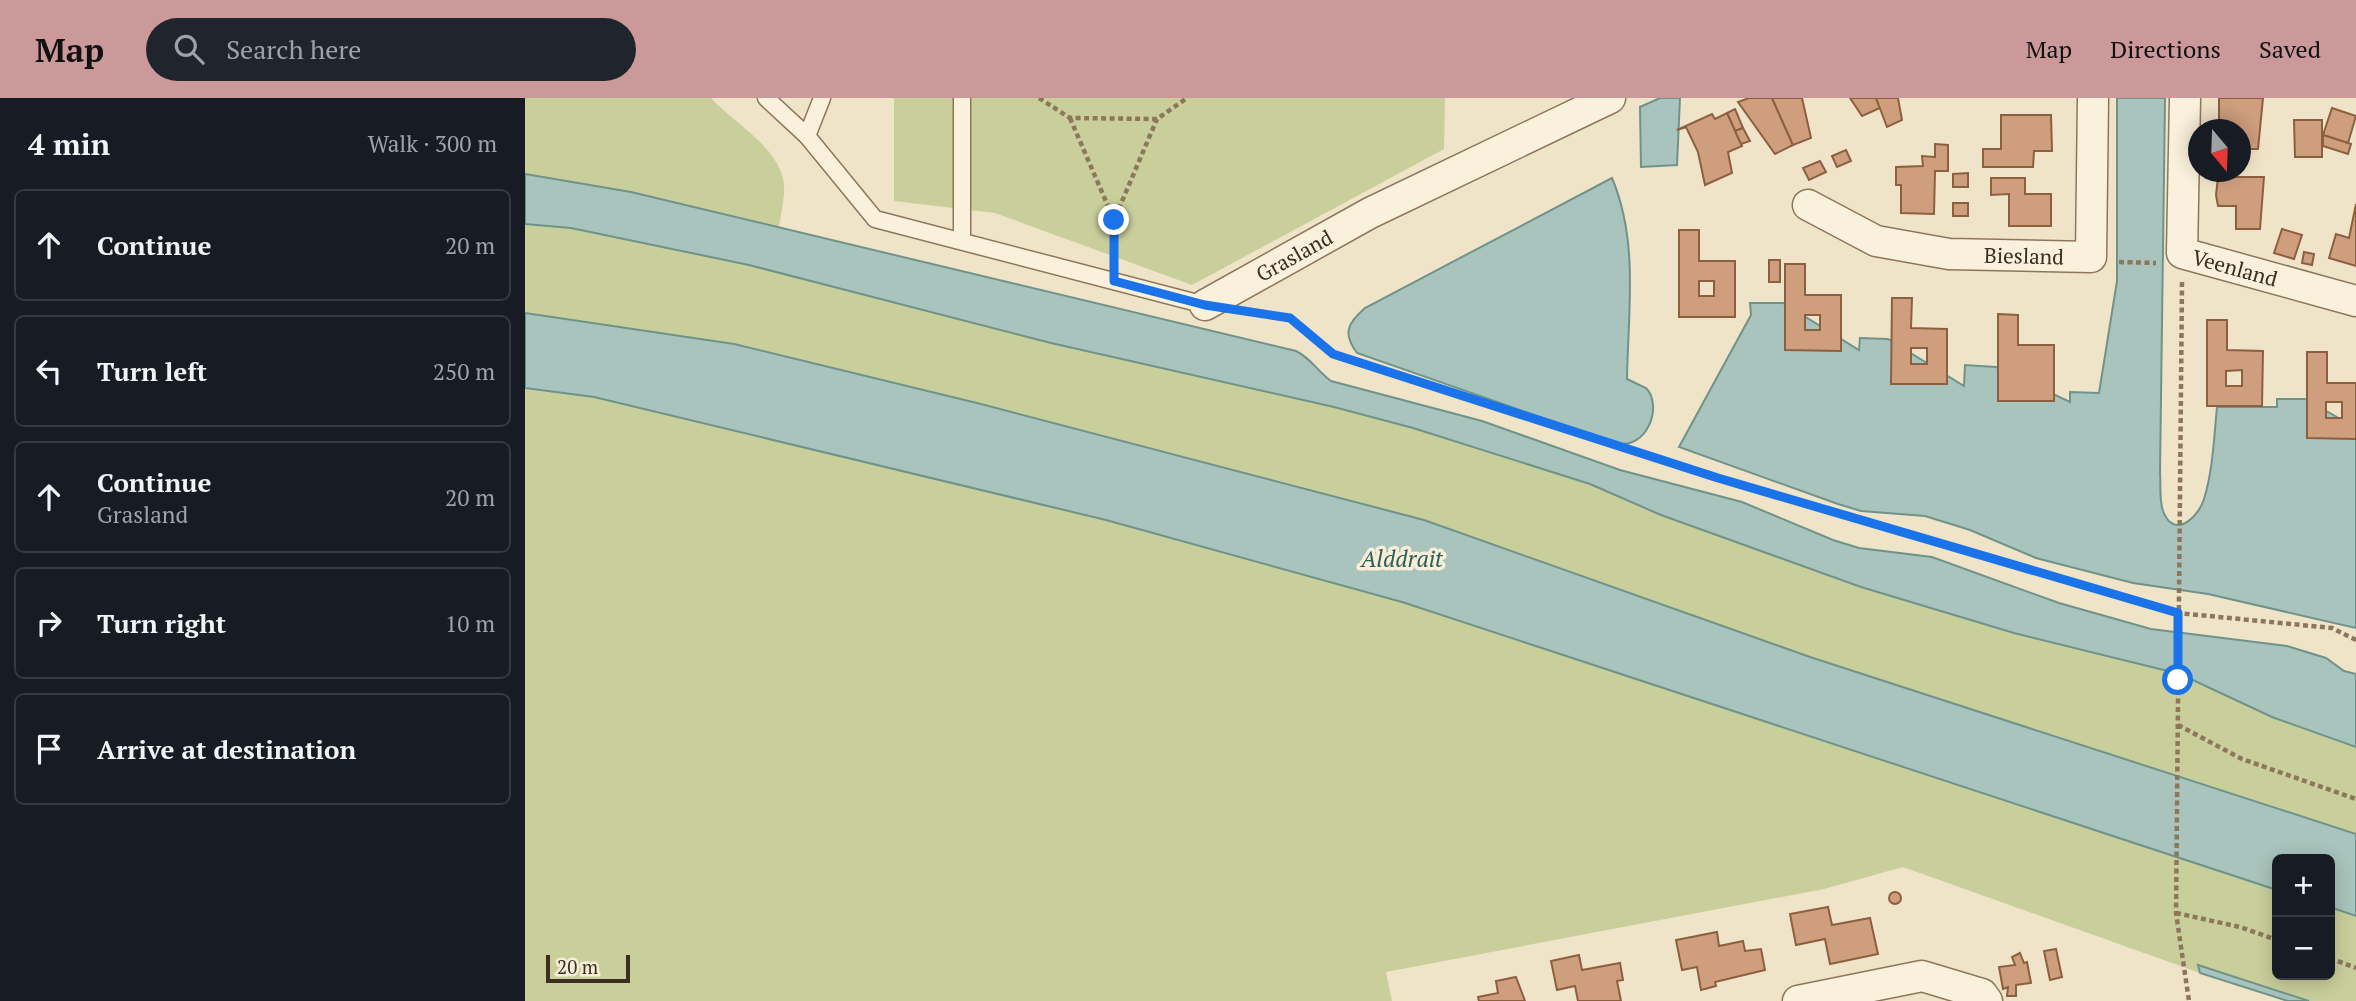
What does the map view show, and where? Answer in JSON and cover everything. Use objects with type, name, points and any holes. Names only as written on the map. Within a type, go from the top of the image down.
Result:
[{"type":"street","name":"Biesland","points":[[1808,205],[1876,240],[1949,254],[2091,257],[2093,98]]},
{"type":"street","name":"Veenland","points":[[2185,98],[2175,258],[2356,302]]},
{"type":"street","name":"Grasland","points":[[1205,305],[1370,213],[1608,99]]},
{"type":"street","points":[[1798,1001],[1922,976],[1982,994],[1987,1001]]},
{"type":"lane","points":[[766,98],[807,136],[875,219],[1205,305]]},
{"type":"lane","points":[[807,136],[822,98]]},
{"type":"lane","points":[[962,98],[962,241]]},
{"type":"path","points":[[1039,98],[1070,118],[1157,119]]},
{"type":"path","points":[[1114,281],[1114,220],[1157,119],[1187,98]]},
{"type":"path","points":[[1070,118],[1114,220]]},
{"type":"path","points":[[2116,262],[2175,258],[2179,518],[2176,913],[2189,1001]]},
{"type":"path","points":[[1205,305],[1290,318],[1333,354],[1718,478],[2178,613],[2332,628],[2356,640]]},
{"type":"path","points":[[2178,725],[2242,759],[2356,799]]},
{"type":"path","points":[[2176,913],[2240,927],[2272,938]]},
{"type":"path","points":[[2335,960],[2356,968]]},
{"type":"green space","points":[[525,98],[711,98],[755,137],[774,159],[784,184],[779,227],[631,192],[525,174]]},
{"type":"green space","points":[[894,98],[1445,98],[1444,149],[1192,285],[995,213],[894,201]]},
{"type":"green space","points":[[525,224],[571,228],[749,265],[1051,343],[1334,407],[1413,428],[1590,484],[1661,515],[1861,587],[2014,633],[2180,674],[2272,717],[2356,747],[2356,834],[1810,657],[1424,520],[981,404],[734,344],[525,313]]},
{"type":"green space","points":[[525,388],[594,397],[1106,520],[1402,602],[2272,888],[2272,980],[2335,980],[2335,909],[2356,916],[2356,1001],[2309,1001],[2199,966],[2200,973],[1903,867],[1824,889],[1386,972],[1392,1001],[525,1001]]},
{"type":"water","points":[[1660,98],[1680,98],[1677,165],[1641,167],[1640,107]]},
{"type":"water","points":[[2117,98],[2165,98],[2160,473],[2163,511],[2168,520],[2179,525],[2191,519],[2201,506],[2211,465],[2217,407],[2277,407],[2277,399],[2305,399],[2356,428],[2356,628],[2208,594],[2133,583],[2036,558],[1970,530],[1925,516],[1861,511],[1838,504],[1679,447],[1751,315],[1750,303],[1783,303],[1859,350],[1860,338],[1888,339],[1964,386],[1965,365],[1996,367],[2070,402],[2070,392],[2099,393],[2117,281]]},
{"type":"water","points":[[525,174],[631,192],[1296,351],[1331,381],[1482,421],[1620,470],[1742,502],[1859,548],[1932,557],[2059,603],[2151,629],[2287,646],[2326,658],[2344,671],[2356,674],[2356,747],[2272,717],[2180,674],[2014,633],[1861,587],[1661,515],[1590,484],[1413,428],[1334,407],[1051,343],[749,265],[571,228],[525,224]]},
{"type":"water","points":[[1612,178],[1626,227],[1629,252],[1627,379],[1646,388],[1653,405],[1649,425],[1644,434],[1636,440],[1627,444],[1615,443],[1357,353],[1352,346],[1349,329],[1365,308]]},
{"type":"water","name":"Alddrait","points":[[525,313],[734,344],[981,404],[1424,520],[1810,657],[2356,834],[2356,916],[2335,909],[2335,854],[2272,854],[2272,888],[1402,602],[1106,520],[594,397],[525,388]]},
{"type":"water","points":[[2198,965],[2309,1001],[2288,1001],[2200,973]]},
{"type":"building","points":[[1749,98],[1772,98],[1793,145],[1775,154],[1738,102]]},
{"type":"building","points":[[1772,98],[1802,98],[1811,138],[1793,145]]},
{"type":"building","points":[[1850,98],[1876,98],[1880,108],[1862,116]]},
{"type":"building","points":[[1876,98],[1898,98],[1902,120],[1887,127]]},
{"type":"building","points":[[2219,98],[2263,98],[2258,149],[2251,149],[2251,119],[2219,119]]},
{"type":"building","points":[[2332,108],[2356,116],[2348,143],[2323,135]]},
{"type":"building","points":[[1735,109],[1743,128],[1735,131],[1727,113]]},
{"type":"building","points":[[1727,113],[1742,146],[1728,152],[1732,173],[1705,185],[1698,152],[1686,127],[1677,130],[1712,114],[1715,119]]},
{"type":"building","points":[[2001,115],[2051,115],[2052,151],[2034,151],[2033,167],[1983,167],[1983,149],[2001,149]]},
{"type":"building","points":[[2294,120],[2322,120],[2322,157],[2295,157]]},
{"type":"building","points":[[1743,128],[1750,141],[1741,144],[1735,131]]},
{"type":"building","points":[[2323,135],[2351,144],[2348,154],[2323,146]]},
{"type":"building","points":[[1935,144],[1948,145],[1948,171],[1935,171],[1934,214],[1901,213],[1901,185],[1896,185],[1896,167],[1923,166],[1922,156],[1935,157]]},
{"type":"building","points":[[1846,150],[1851,161],[1837,167],[1832,156]]},
{"type":"building","points":[[1820,161],[1826,172],[1809,180],[1803,168]]},
{"type":"building","points":[[1968,173],[1968,187],[1953,187],[1953,174]]},
{"type":"building","points":[[2251,177],[2264,177],[2260,229],[2236,229],[2236,206],[2218,206],[2217,182],[2251,182]]},
{"type":"building","points":[[1991,178],[2025,178],[2025,194],[2051,194],[2051,226],[2009,226],[2009,194],[1991,195]]},
{"type":"building","points":[[1953,203],[1968,203],[1968,216],[1953,216]]},
{"type":"building","points":[[2356,204],[2356,266],[2329,258],[2336,234],[2349,238]]},
{"type":"building","points":[[2282,229],[2302,235],[2294,259],[2274,253]]},
{"type":"building","points":[[1679,230],[1699,230],[1699,261],[1735,261],[1735,317],[1679,317]],"holes":[[[1699,281],[1714,281],[1714,296],[1699,296]]]},
{"type":"building","points":[[2304,252],[2314,254],[2312,265],[2302,263]]},
{"type":"building","points":[[1769,260],[1780,260],[1780,282],[1769,282]]},
{"type":"building","points":[[1785,264],[1805,264],[1805,295],[1841,295],[1841,351],[1785,350]],"holes":[[[1805,315],[1820,315],[1820,330],[1805,330]]]},
{"type":"building","points":[[1892,298],[1912,298],[1911,328],[1947,329],[1947,384],[1891,384]],"holes":[[[1911,348],[1927,348],[1927,364],[1911,364]]]},
{"type":"building","points":[[1998,314],[2018,315],[2018,345],[2054,345],[2054,401],[1998,401]]},
{"type":"building","points":[[2207,320],[2227,320],[2227,350],[2263,351],[2262,406],[2207,406]],"holes":[[[2242,370],[2242,386],[2226,386],[2226,371]]]},
{"type":"building","points":[[2307,352],[2327,352],[2327,383],[2356,383],[2356,439],[2307,438]],"holes":[[[2326,402],[2342,402],[2342,418],[2326,418]]]},
{"type":"building","points":[[1895,892],[1901,898],[1895,904],[1889,898]]},
{"type":"building","points":[[1828,907],[1832,925],[1870,918],[1878,954],[1830,964],[1825,939],[1796,945],[1790,914]]},
{"type":"building","points":[[1717,932],[1719,946],[1743,941],[1745,951],[1761,949],[1765,970],[1715,982],[1716,986],[1701,990],[1697,967],[1682,970],[1676,940]]},
{"type":"building","points":[[2056,949],[2062,977],[2050,980],[2044,951]]},
{"type":"building","points":[[2020,953],[2024,963],[2027,962],[2031,983],[2016,985],[2016,996],[2007,996],[2008,987],[2003,989],[1999,967],[2015,965],[2012,957]]},
{"type":"building","points":[[1579,955],[1582,970],[1620,963],[1623,980],[1617,981],[1621,1001],[1578,1001],[1575,986],[1557,990],[1551,961]]},
{"type":"building","points":[[1516,977],[1525,1001],[1479,1001],[1478,997],[1498,993],[1496,981]]},
{"type":"route","points":[[1114,220],[1114,281],[1205,305],[1290,318],[1333,354],[1718,478],[1983,558],[2178,613],[2178,680]]}]
